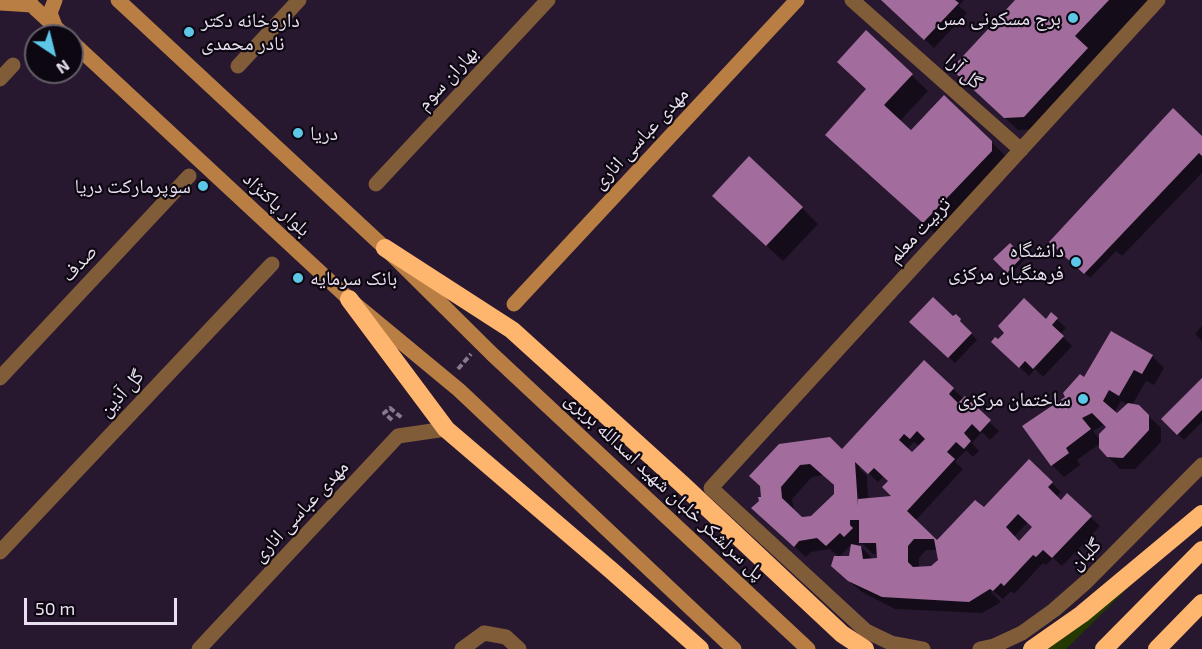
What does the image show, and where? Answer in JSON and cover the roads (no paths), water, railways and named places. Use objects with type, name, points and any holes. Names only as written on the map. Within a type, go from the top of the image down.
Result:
[{"type":"highway","points":[[385,248],[512,330],[683,485],[842,634],[865,649]]},
{"type":"highway","points":[[349,299],[446,429],[700,649]]},
{"type":"highway","points":[[1032,649],[1082,614],[1202,514]]},
{"type":"highway","points":[[1104,649],[1202,550]]},
{"type":"highway","points":[[1157,649],[1202,603]]},
{"type":"main road","points":[[55,0],[50,13],[56,24]]},
{"type":"main road","name":"بلوار پاکنژاد","points":[[118,0],[385,248],[492,354]]},
{"type":"main road","name":"مهدی عباسی اناری","points":[[514,304],[797,0]]},
{"type":"main road","points":[[0,3],[29,3],[52,24]]},
{"type":"main road","name":"بلوار پاکنژاد","points":[[84,53],[349,299],[459,390],[734,649]]},
{"type":"main road","name":"پل سرلشکر خلبان شهید اسدالله بربری","points":[[492,354],[808,649]]},
{"type":"street","points":[[238,66],[299,0]]},
{"type":"street","name":"بهاران سوم","points":[[376,184],[548,0]]},
{"type":"street","name":"گل آرا","points":[[852,0],[1021,150]]},
{"type":"street","name":"تربیت معلم","points":[[923,649],[891,643],[866,631],[711,488],[1158,0]]},
{"type":"street","points":[[0,79],[13,65]]},
{"type":"street","name":"صدف","points":[[0,378],[189,176]]},
{"type":"street","name":"گل آذین","points":[[0,552],[272,264]]},
{"type":"street","name":"مهدی عباسی اناری","points":[[199,649],[398,436],[446,429]]},
{"type":"street","name":"گلبان","points":[[980,649],[994,646],[1022,633],[1054,610],[1086,582],[1202,465]]},
{"type":"street","points":[[462,649],[484,633],[506,637],[519,649]]},
{"type":"place","name":"برج مسکونی مس","points":[[1073,18]]},
{"type":"place","name":"داروخانه دکتر نادر محمدی","points":[[189,32]]},
{"type":"place","name":"دریا","points":[[298,133]]},
{"type":"place","name":"سوپرمارکت دریا","points":[[203,186]]},
{"type":"place","name":"دانشگاه فرهنگیان مرکزی","points":[[1076,262]]},
{"type":"place","name":"بانک سرمایه","points":[[298,278]]},
{"type":"place","name":"ساختمان مرکزی","points":[[1083,399]]}]
